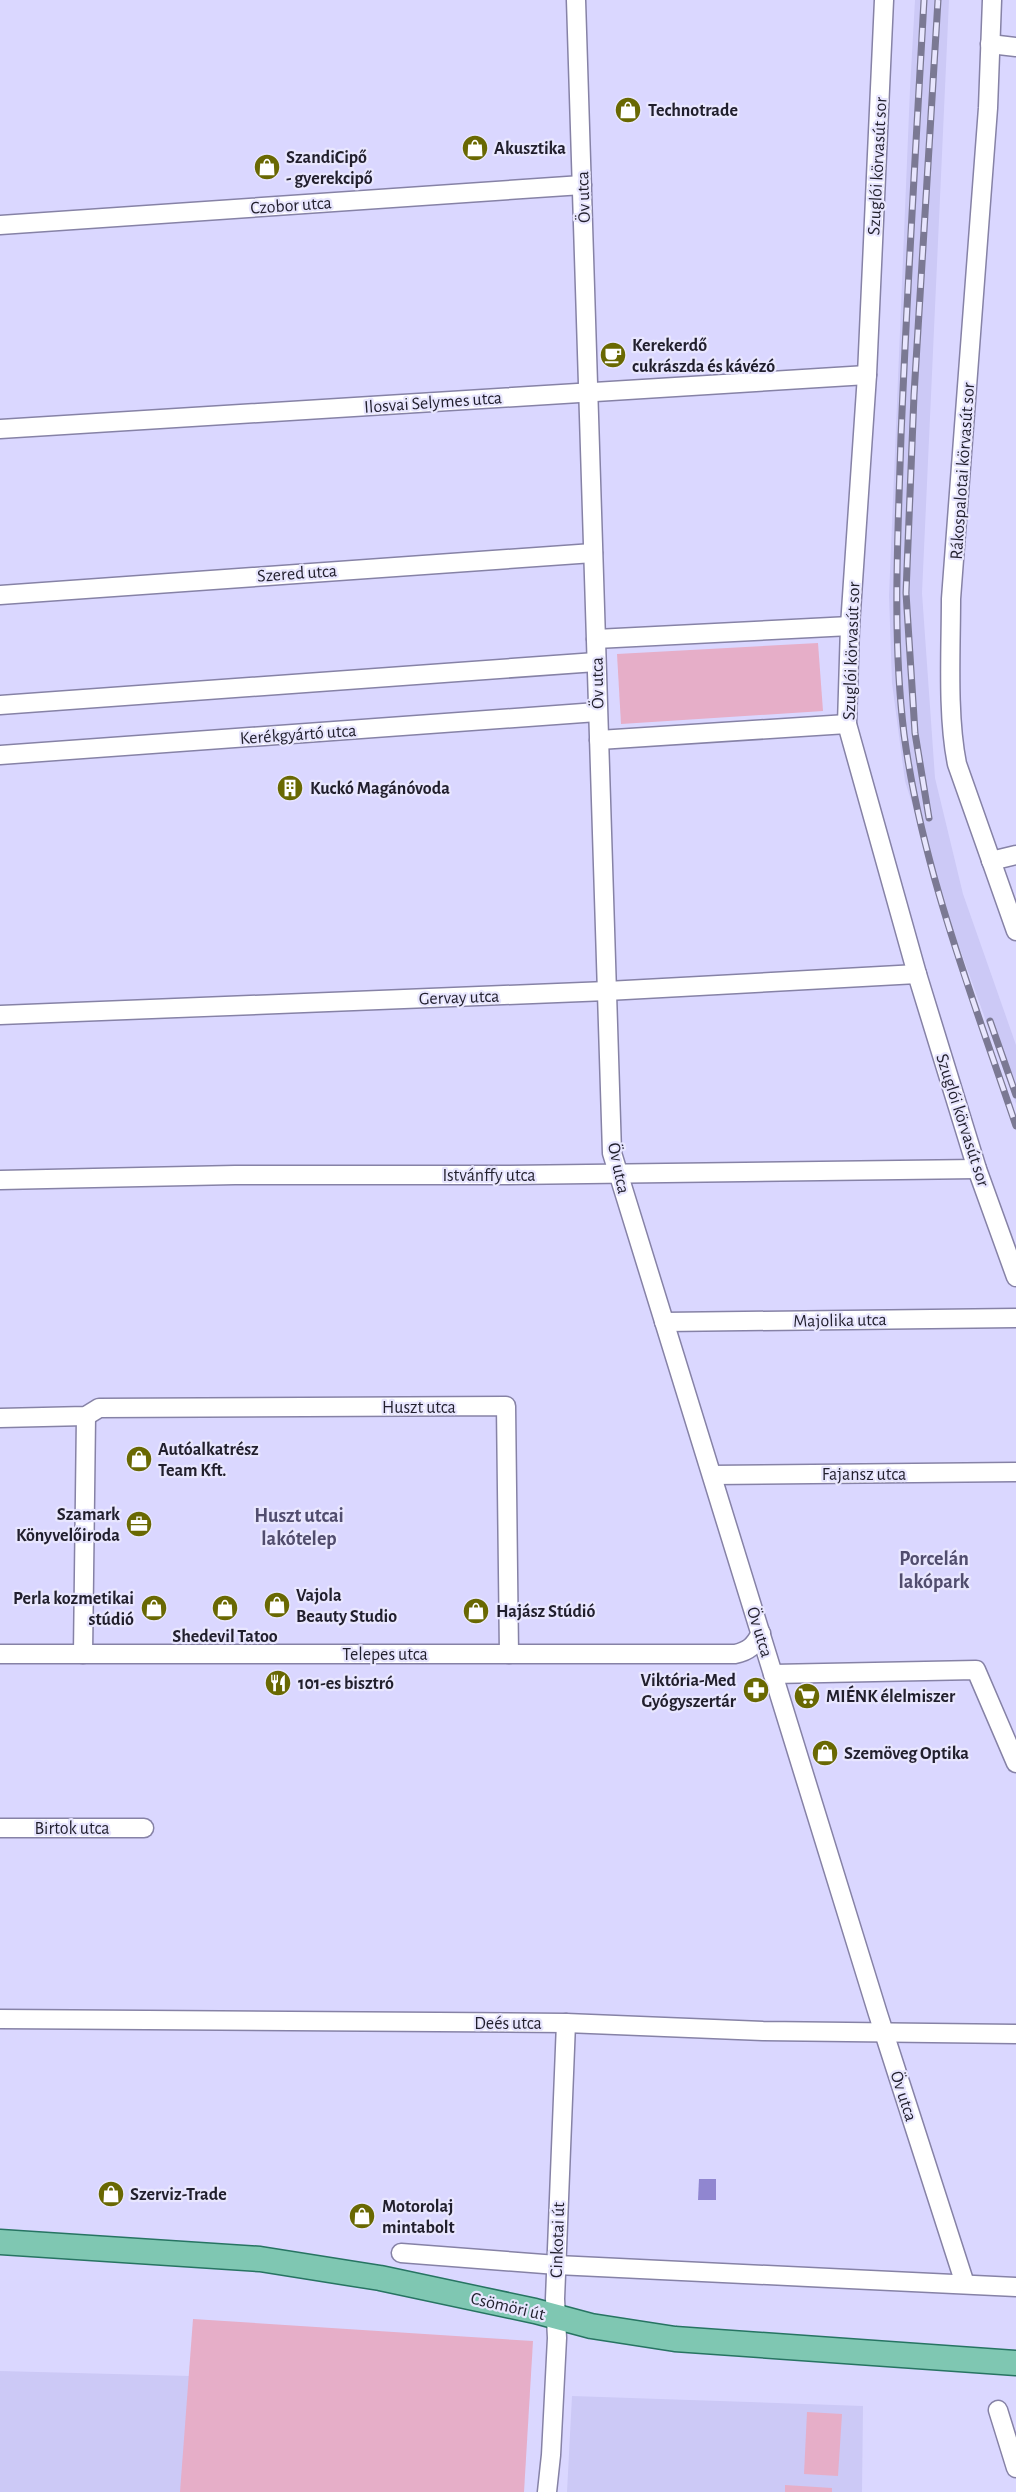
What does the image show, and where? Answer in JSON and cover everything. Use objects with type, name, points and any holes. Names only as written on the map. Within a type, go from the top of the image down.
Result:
[{"type":"main road","name":"Csömöri út","points":[[0,2242],[260,2259],[380,2278],[630,2334],[675,2340],[1016,2363]]},
{"type":"street","name":"Öv utca","points":[[576,0],[612,1153],[884,2033],[965,2284]]},
{"type":"street","name":"Szuglói körvasút sor","points":[[884,0],[867,375],[850,626],[847,724],[917,974],[977,1169],[1016,1277]]},
{"type":"street","name":"Rákospalotai körvasút sor","points":[[992,0],[986,141],[951,599],[951,656],[954,748],[957,764],[1016,932]]},
{"type":"street","points":[[990,44],[1016,47]]},
{"type":"street","name":"Czobor utca","points":[[0,225],[582,185]]},
{"type":"street","name":"Ilosvai Selymes utca","points":[[0,429],[867,375]]},
{"type":"street","name":"Szered utca","points":[[0,595],[593,553]]},
{"type":"street","points":[[596,639],[850,626]]},
{"type":"street","points":[[0,705],[596,662]]},
{"type":"street","name":"Kerékgyártó utca","points":[[0,755],[597,711]]},
{"type":"street","points":[[599,740],[847,724]]},
{"type":"street","points":[[991,861],[1016,855]]},
{"type":"street","name":"Gervay utca","points":[[0,1015],[607,991],[917,974]]},
{"type":"street","name":"Istvánffy utca","points":[[0,1180],[235,1175],[617,1174],[977,1169]]},
{"type":"street","name":"Majolika utca","points":[[664,1322],[1016,1318]]},
{"type":"street","name":"Huszt utca","points":[[0,1418],[86,1416],[99,1408],[506,1406],[509,1654]]},
{"type":"street","points":[[83,1654],[86,1416]]},
{"type":"street","name":"Fajansz utca","points":[[712,1475],[1016,1472]]},
{"type":"street","name":"Telepes utca","points":[[0,1654],[735,1654],[746,1652],[761,1634]]},
{"type":"street","points":[[773,1674],[976,1670],[1015,1761]]},
{"type":"street","name":"Birtok utca","points":[[0,1828],[144,1828]]},
{"type":"street","name":"Deés utca","points":[[0,2019],[566,2024],[763,2031],[1016,2034]]},
{"type":"street","name":"Cinkotai út","points":[[547,2492],[552,2431],[566,2024]]},
{"type":"street","points":[[401,2253],[557,2265],[1016,2287]]},
{"type":"street","points":[[998,2410],[1016,2468]]},
{"type":"shaded area","points":[[915,0],[949,0],[922,593],[935,778],[963,894],[1016,1045],[1016,1104],[943,902],[905,781],[892,683],[889,596]]},
{"type":"shaded area","points":[[818,643],[823,711],[621,724],[617,654]]},
{"type":"shaded area","points":[[699,2179],[716,2179],[716,2200],[698,2200]]},
{"type":"shaded area","points":[[193,2319],[533,2341],[524,2492],[180,2492]]},
{"type":"shaded area","points":[[0,2371],[190,2376],[181,2492],[0,2492]]},
{"type":"shaded area","points":[[572,2396],[863,2406],[862,2492],[567,2492]]},
{"type":"shaded area","points":[[807,2412],[842,2414],[838,2476],[804,2474]]},
{"type":"shaded area","points":[[785,2485],[832,2488],[832,2492],[785,2492]]},
{"type":"railway","points":[[924,0],[901,436],[897,585],[900,697],[912,784],[936,884],[966,981],[1016,1126]]},
{"type":"railway","points":[[929,818],[915,733],[906,593],[914,395],[938,0]]},
{"type":"railway","points":[[990,1021],[1016,1095]]},
{"type":"place","name":"Technotrade","points":[[628,110]]},
{"type":"place","name":"Akusztika","points":[[475,148]]},
{"type":"place","name":"SzandiCipő - gyerekcipő","points":[[267,167]]},
{"type":"place","name":"Kerekerdő cukrászda és kávézó","points":[[613,355]]},
{"type":"place","name":"Kuckó Magánóvoda","points":[[290,788]]},
{"type":"place","name":"Autóalkatrész Team Kft.","points":[[139,1459]]},
{"type":"place","name":"Szamark Könyvelőiroda","points":[[139,1524]]},
{"type":"place","name":"Vajola Beauty Studio","points":[[277,1605]]},
{"type":"place","name":"Perla kozmetikai stúdió","points":[[154,1608]]},
{"type":"place","name":"Shedevil Tatoo","points":[[225,1608]]},
{"type":"place","name":"Hajász Stúdió","points":[[476,1611]]},
{"type":"place","name":"101-es bisztró","points":[[278,1683]]},
{"type":"place","name":"Viktória-Med Gyógyszertár","points":[[756,1690]]},
{"type":"place","name":"MIÉNK élelmiszer","points":[[807,1696]]},
{"type":"place","name":"Szemöveg Optika","points":[[825,1753]]},
{"type":"place","name":"Szerviz-Trade","points":[[111,2194]]},
{"type":"place","name":"Motorolaj mintabolt","points":[[362,2216]]},
{"type":"district","name":"Huszt utcai lakótelep","points":[[299,1526]]},
{"type":"district","name":"Porcelán lakópark","points":[[934,1570]]}]
